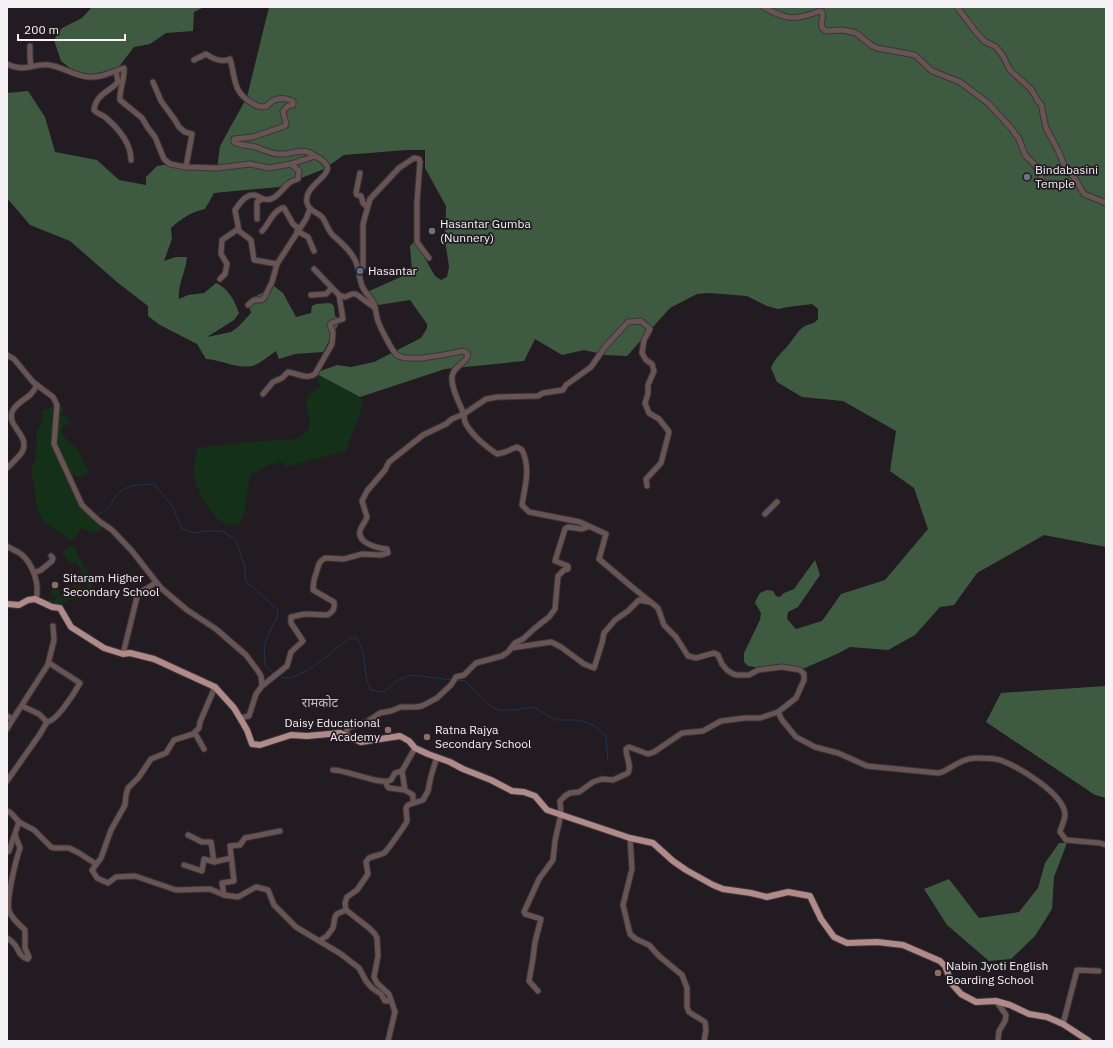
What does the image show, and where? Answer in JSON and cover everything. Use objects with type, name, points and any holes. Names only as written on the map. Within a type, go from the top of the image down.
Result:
[{"type":"main road","points":[[7,604],[19,605],[28,600],[36,600],[52,607],[60,608],[72,627],[104,648],[123,654],[130,653],[154,659],[214,687],[234,708],[247,730],[252,744],[254,745],[260,745],[291,735],[307,736],[334,733],[345,735],[362,742],[400,736],[409,741],[415,748],[450,762],[470,773],[491,780],[512,791],[524,792],[534,796],[548,810],[630,838],[653,843],[673,861],[686,870],[723,889],[767,897],[788,892],[810,896],[821,919],[834,938],[847,943],[877,942],[903,945],[940,961],[945,966],[952,984],[961,994],[976,1002],[996,1001],[1010,1005],[1029,1014],[1047,1017],[1063,1024],[1089,1041]]},
{"type":"street","points":[[764,7],[783,17],[789,18],[797,18],[820,11],[823,15],[821,25],[826,31],[848,31],[861,37],[871,46],[885,50],[907,52],[915,55],[932,71],[960,82],[991,106],[1011,128],[1019,139],[1026,155],[1035,165],[1042,179]]},
{"type":"street","points":[[957,7],[976,32],[984,40],[996,47],[1003,56],[1010,70],[1031,89],[1041,104],[1046,128],[1058,150],[1066,170],[1074,177],[1084,194],[1106,203]]},
{"type":"street","points":[[30,46],[32,67]]},
{"type":"street","points":[[194,60],[206,54],[218,60],[230,60],[234,80],[239,91],[244,98],[256,106],[266,106],[275,99],[280,98],[293,101],[293,105],[288,106],[283,111],[286,124],[285,126],[253,137],[234,139],[234,142],[242,146],[255,147],[279,154],[302,150],[311,153],[324,162],[327,168],[326,174],[311,187],[308,192],[307,203],[310,209],[321,215],[332,234],[348,249],[355,260],[360,273],[362,285],[373,302],[376,309],[377,320],[395,355],[412,359],[463,351],[467,353],[468,358],[456,368],[452,375],[453,384],[464,414],[465,423],[481,442],[497,454],[517,446],[522,450],[528,465],[522,505],[529,512],[580,522],[606,534],[599,559],[658,608],[664,625],[676,637],[688,656],[696,658],[714,653],[718,655],[722,664],[727,670],[737,675],[749,675],[758,670],[782,667],[800,670],[804,674],[804,680],[796,698],[778,712],[760,718],[720,721],[703,731],[682,733],[654,752],[648,754],[629,747],[626,749],[630,766],[628,773],[613,780],[602,779],[593,782],[579,792],[570,793],[560,801],[561,814],[552,860],[539,879],[524,912],[525,914],[541,919],[534,942],[529,981],[538,991]]},
{"type":"street","points":[[7,64],[18,69],[48,65],[59,67],[87,77],[105,75],[124,68],[120,100],[142,118],[155,137],[166,162],[186,167],[217,168],[250,164],[269,168],[291,164],[315,156]]},
{"type":"street","points":[[116,71],[118,82],[100,95],[95,104],[94,110],[115,126],[121,134],[130,150],[130,160]]},
{"type":"street","points":[[152,82],[161,101],[179,127],[185,132],[192,134],[186,167]]},
{"type":"street","points":[[360,273],[363,267],[363,224],[370,199],[399,168],[414,158],[419,159],[420,162],[417,202],[417,242],[429,258]]},
{"type":"street","points":[[277,264],[254,260],[251,240],[238,229],[234,212],[243,199],[251,195],[256,195],[266,200],[276,196],[290,182],[298,179],[299,171],[291,164]]},
{"type":"street","points":[[360,173],[356,194],[361,196],[363,203],[367,207]]},
{"type":"street","points":[[257,219],[257,202],[262,199]]},
{"type":"street","points":[[262,231],[266,227],[272,215],[284,208],[298,230],[308,236],[314,251]]},
{"type":"street","points":[[248,305],[254,300],[261,300],[264,298],[272,282],[277,264],[306,219],[310,209]]},
{"type":"street","points":[[220,279],[225,274],[227,264],[221,254],[222,240],[238,229]]},
{"type":"street","points":[[263,394],[273,382],[282,378],[288,372],[302,376],[312,376],[315,374],[332,344],[331,323],[344,318],[339,295],[314,270]]},
{"type":"street","points":[[311,295],[326,294],[332,288]]},
{"type":"street","points":[[339,295],[345,297],[356,294],[376,309]]},
{"type":"street","points":[[240,718],[249,716],[256,694],[262,686],[287,666],[291,652],[302,641],[291,623],[291,617],[305,614],[327,615],[333,611],[334,602],[313,590],[314,580],[321,561],[324,558],[344,559],[362,554],[381,555],[388,553],[387,549],[365,542],[360,534],[361,528],[367,519],[367,513],[362,505],[362,501],[367,491],[385,470],[389,462],[423,435],[446,424],[452,418],[464,414],[486,399],[498,397],[538,396],[543,393],[563,390],[566,385],[591,367],[604,347],[628,322],[641,321],[650,329],[644,340],[642,353],[646,360],[654,362],[654,371],[648,385],[648,394],[645,403],[649,413],[659,419],[669,432],[661,463],[646,479],[647,486]]},
{"type":"street","points":[[7,355],[14,359],[37,385],[53,397],[57,405],[54,444],[82,505],[98,521],[112,530],[132,551],[161,588],[175,601],[216,629],[246,655],[261,676],[262,686]]},
{"type":"street","points":[[7,468],[22,452],[24,446],[20,432],[14,425],[11,417],[12,411],[17,404],[31,394],[37,385]]},
{"type":"street","points":[[765,514],[777,502]]},
{"type":"street","points":[[345,735],[348,728],[368,721],[380,713],[401,707],[422,706],[437,698],[451,685],[456,677],[464,675],[476,663],[502,656],[549,617],[555,610],[558,576],[564,570],[568,569],[568,566],[555,560],[565,529],[568,527],[582,529],[588,527]]},
{"type":"street","points":[[7,546],[20,554],[30,565],[34,573],[38,594],[36,600]]},
{"type":"street","points":[[34,573],[41,570],[52,561],[53,558],[51,556]]},
{"type":"street","points":[[123,654],[138,593],[156,582]]},
{"type":"street","points":[[511,648],[551,642],[561,647],[584,664],[594,668],[604,632],[615,620],[628,611],[639,600],[648,603],[651,602]]},
{"type":"street","points":[[7,729],[48,664],[54,640],[53,626]]},
{"type":"street","points":[[7,781],[47,722],[53,720],[80,683],[48,664]]},
{"type":"street","points":[[214,687],[199,728],[193,734],[174,740],[166,752],[151,759],[128,788],[125,805],[111,830],[101,858],[92,870],[97,878],[108,883],[116,877],[135,876],[176,890],[210,889],[238,897],[256,887],[268,890],[274,905],[296,927],[341,954],[359,968],[366,981],[372,988],[380,994],[385,1001],[391,1001]]},
{"type":"street","points":[[22,706],[39,714],[47,722]]},
{"type":"street","points":[[778,712],[790,730],[802,742],[838,753],[867,766],[938,773],[970,759],[999,760],[1033,776],[1053,794],[1064,810],[1064,822],[1060,828],[1060,832],[1066,840],[1100,843],[1106,845]]},
{"type":"street","points":[[7,716],[13,719]]},
{"type":"street","points":[[193,734],[196,735],[204,749]]},
{"type":"street","points":[[333,770],[350,772],[366,778],[386,782],[391,780],[394,773],[402,770],[415,748]]},
{"type":"street","points":[[388,1041],[395,1012],[389,994],[377,983],[374,977],[378,956],[378,944],[375,934],[358,918],[346,910],[345,903],[347,897],[357,890],[368,874],[366,862],[369,858],[384,853],[407,821],[406,808],[408,805],[423,800],[428,791],[437,757]]},
{"type":"street","points":[[402,770],[405,790]]},
{"type":"street","points":[[386,782],[388,788],[405,790],[413,795],[413,804]]},
{"type":"street","points":[[7,811],[11,813],[19,822],[34,830],[51,847],[69,848],[96,864]]},
{"type":"street","points":[[7,852],[9,851],[19,822]]},
{"type":"street","points":[[224,894],[222,883],[234,881],[230,846],[240,845],[245,838],[280,831]]},
{"type":"street","points":[[7,938],[14,943],[24,958],[28,959],[29,957],[25,948],[25,930],[14,919],[9,910],[9,900],[15,863],[20,848],[15,835]]},
{"type":"street","points":[[188,835],[202,842],[211,842],[214,862]]},
{"type":"street","points":[[630,838],[632,868],[623,905],[630,934],[636,939],[649,945],[659,956],[682,975],[687,988],[687,1007],[689,1012],[704,1022],[706,1030],[704,1041]]},
{"type":"street","points":[[184,864],[202,871],[204,859],[214,862],[231,858]]},
{"type":"street","points":[[319,941],[327,936],[333,928],[334,917],[346,910]]},
{"type":"street","points":[[1063,1024],[1076,970],[1099,971]]},
{"type":"street","points":[[996,1001],[1006,1015],[1005,1021],[999,1031],[998,1041]]},
{"type":"green space","points":[[92,7],[204,7],[194,12],[193,31],[166,33],[150,44],[134,47],[118,68],[107,74],[82,75],[61,61],[54,40],[62,28],[82,18]]},
{"type":"green space","points":[[269,7],[1106,7],[1106,547],[1044,535],[977,573],[954,605],[940,607],[915,635],[888,650],[850,647],[805,668],[760,668],[748,666],[744,662],[744,653],[760,620],[761,613],[755,603],[760,593],[767,590],[773,591],[776,596],[780,597],[784,593],[794,589],[815,560],[820,575],[798,607],[788,612],[787,619],[796,629],[822,621],[841,594],[885,580],[928,529],[914,488],[890,471],[896,431],[843,401],[802,397],[777,382],[771,368],[773,364],[804,326],[814,323],[818,319],[818,309],[812,304],[778,309],[767,306],[747,296],[709,293],[697,294],[670,308],[627,356],[606,355],[584,350],[562,355],[535,339],[524,361],[445,369],[360,397],[315,373],[337,365],[351,367],[374,362],[421,338],[427,328],[427,324],[410,300],[378,305],[367,292],[412,272],[410,246],[415,241],[435,276],[441,280],[447,277],[449,267],[445,240],[446,206],[425,168],[425,150],[344,155],[324,169],[279,187],[214,193],[205,209],[187,216],[171,228],[172,239],[164,261],[176,257],[187,257],[179,289],[179,299],[188,295],[204,293],[216,283],[224,288],[230,295],[239,313],[234,320],[207,337],[231,332],[238,327],[251,313],[248,300],[264,292],[270,283],[283,293],[296,317],[311,313],[312,306],[316,304],[330,303],[334,306],[335,316],[341,320],[323,352],[295,354],[279,359],[276,351],[257,364],[246,367],[206,359],[197,344],[160,325],[148,316],[148,306],[117,282],[70,241],[30,225],[7,198],[7,93],[28,91],[45,117],[55,152],[97,160],[119,180],[146,185],[146,177],[157,166],[169,164],[217,168],[220,146],[247,97]]},
{"type":"green space","points":[[315,373],[360,397],[363,405],[346,451],[285,467],[282,462],[269,465],[250,475],[244,515],[238,526],[228,524],[218,519],[205,503],[198,489],[194,476],[197,448],[245,442],[298,439],[309,429],[310,418],[306,405],[309,394],[320,387]]},
{"type":"green space","points":[[53,406],[64,407],[61,415],[66,417],[69,421],[68,426],[63,425],[61,432],[78,450],[88,470],[88,473],[80,477],[71,475],[77,498],[102,525],[102,528],[97,533],[92,533],[81,528],[78,535],[71,540],[43,521],[37,509],[34,483],[31,474],[36,458],[37,431],[43,418],[41,412]]},
{"type":"green space","points":[[73,545],[75,546],[78,556],[92,579],[92,591],[87,596],[67,601],[61,605],[47,602],[48,599],[55,601],[56,597],[50,595],[53,588],[60,591],[59,594],[70,598],[85,595],[88,591],[85,582],[81,578],[81,569],[75,561],[72,563],[65,560],[67,557],[62,554]]},
{"type":"green space","points":[[1106,686],[1106,798],[1095,795],[986,722],[1001,693]]},
{"type":"green space","points":[[1059,843],[1067,843],[1054,877],[1052,909],[1035,936],[1011,959],[989,961],[947,925],[924,889],[949,879],[979,918],[1019,912],[1038,888],[1045,863]]},
{"type":"sand","points":[[73,583],[87,589],[87,594],[82,596],[66,597]]},
{"type":"waterway","points":[[97,515],[106,509],[116,496],[124,489],[138,485],[154,484],[173,507],[181,528],[194,533],[205,531],[222,531],[236,540],[245,568],[245,578],[247,582],[278,610],[277,618],[264,646],[265,664],[273,673]]},
{"type":"waterway","points":[[279,676],[285,678],[300,674],[328,656],[349,638],[356,638],[362,650],[368,684],[371,690],[382,692],[398,680],[411,675],[452,680]]},
{"type":"waterway","points":[[457,680],[465,681],[492,707],[500,710],[515,710],[533,707],[556,720],[579,720],[595,726],[606,736],[608,761]]},
{"type":"place","name":"Bindabasini Temple","points":[[1027,177]]},
{"type":"place","name":"Hasantar Gumba (Nunnery)","points":[[432,231]]},
{"type":"place","name":"Hasantar","points":[[360,271]]},
{"type":"place","name":"Sitaram Higher Secondary School","points":[[55,585]]},
{"type":"place","name":"Daisy Educational Academy","points":[[388,730]]},
{"type":"place","name":"Ratna Rajya Secondary School","points":[[427,737]]},
{"type":"place","name":"Nabin Jyoti English Boarding School","points":[[938,973]]},
{"type":"district","name":"रामकोट","points":[[320,702]]}]
